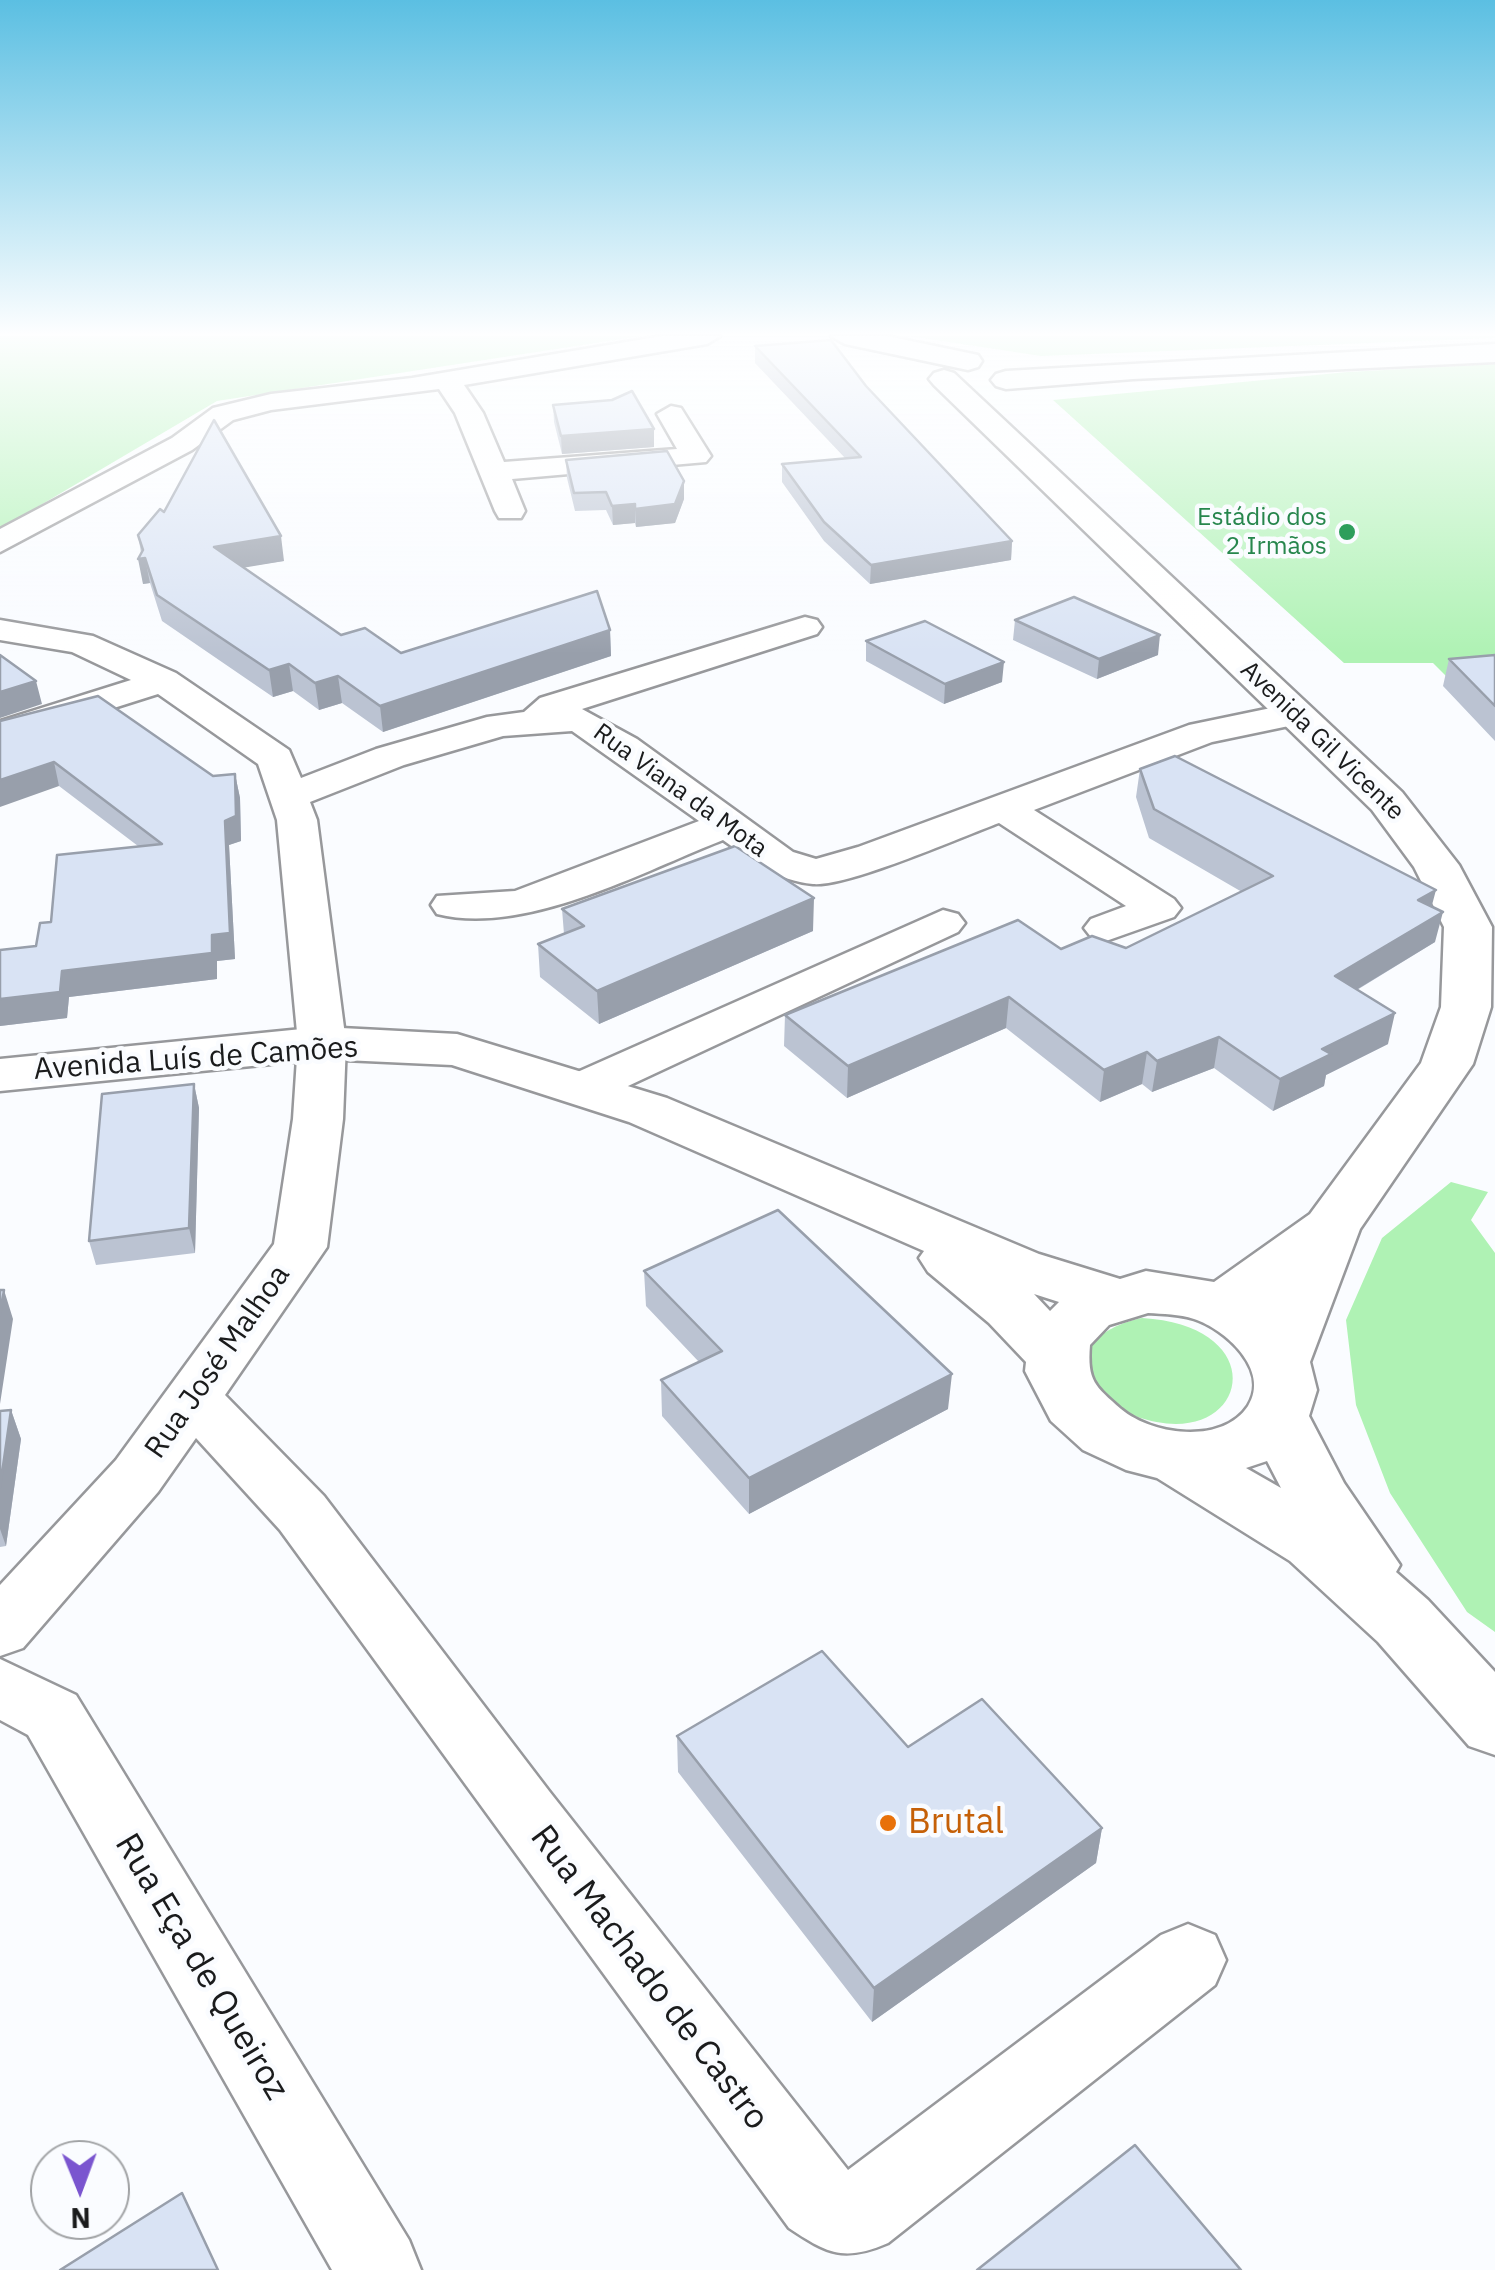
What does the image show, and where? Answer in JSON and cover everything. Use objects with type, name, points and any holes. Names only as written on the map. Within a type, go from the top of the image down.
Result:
[{"type":"street","points":[[0,542],[185,442]]},
{"type":"street","points":[[481,442],[510,511]]},
{"type":"street","points":[[494,472],[696,456],[688,442]]},
{"type":"street","name":"Avenida Gil Vicente","points":[[1035,442],[1295,714],[1404,820],[1436,866],[1468,927],[1466,1007],[1447,1064],[1332,1226]]},
{"type":"street","points":[[534,723],[553,706],[805,626]]},
{"type":"street","name":"Rua José Malhoa","points":[[0,630],[81,643],[163,681],[275,758],[298,820],[322,1043],[318,1119],[300,1247],[137,1476],[0,1629]]},
{"type":"street","points":[[0,733],[163,681]]},
{"type":"street","name":"Rua Viana da Mota","points":[[289,796],[390,758],[500,726],[579,720],[624,747],[778,861],[816,872],[873,856],[1202,732],[1295,714]]},
{"type":"street","points":[[1002,808],[1158,908],[1106,928]]},
{"type":"street","points":[[452,905],[521,904],[728,824]]},
{"type":"street","points":[[581,1089],[943,924]]},
{"type":"street","name":"Avenida Luís de Camões","points":[[0,1075],[322,1043],[457,1050],[648,1110],[843,1191],[900,1219]]},
{"type":"street","points":[[900,1219],[1018,1268],[1110,1297]]},
{"type":"street","points":[[900,1219],[1011,1308],[1055,1354]]},
{"type":"street","points":[[1222,1307],[1332,1226]]},
{"type":"street","points":[[1332,1226],[1278,1388],[1261,1435],[1237,1448],[1208,1456],[1174,1456],[1135,1448],[1099,1430],[1073,1407],[1057,1380],[1055,1354],[1064,1330],[1083,1310],[1110,1297],[1146,1292],[1184,1295],[1222,1307],[1266,1339],[1278,1388],[1320,1500],[1404,1620],[1495,1723]]},
{"type":"street","name":"Rua Machado de Castro","points":[[193,1398],[302,1513],[818,2200],[841,2214],[859,2214],[1188,1960]]},
{"type":"street","points":[[1174,1456],[1314,1542],[1404,1620]]},
{"type":"street","name":"Rua Eça de Queiroz","points":[[0,1687],[52,1716],[380,2270]]},
{"type":"green space","points":[[0,442],[148,442],[0,529]]},
{"type":"green space","name":"Estádio dos 2 Irmãos","points":[[1099,442],[1495,442],[1495,725],[1433,663],[1344,663]]},
{"type":"green space","points":[[1451,1182],[1488,1192],[1471,1220],[1495,1253],[1495,1632],[1467,1612],[1390,1493],[1356,1405],[1346,1320],[1382,1238]]},
{"type":"green space","points":[[1142,1318],[1186,1326],[1215,1342],[1230,1363],[1232,1385],[1223,1405],[1203,1419],[1173,1424],[1135,1416],[1103,1396],[1090,1377],[1088,1353],[1100,1336]]},
{"type":"building","points":[[202,442],[227,442],[281,536],[214,547],[341,635],[365,628],[401,653],[597,591],[610,630],[380,706],[338,676],[315,683],[289,664],[269,670],[157,595],[145,558],[138,559],[143,550],[138,535],[160,509],[164,512]]},
{"type":"building","points":[[847,442],[919,442],[1012,541],[871,565],[824,522],[782,464],[861,457]]},
{"type":"building","points":[[667,451],[684,481],[675,504],[635,509],[635,504],[612,506],[606,492],[574,493],[566,460]]},
{"type":"building","points":[[1074,597],[1160,635],[1099,659],[1015,620]]},
{"type":"building","points":[[925,621],[1004,662],[945,684],[866,641]]},
{"type":"building","points":[[0,655],[36,681],[0,692]]},
{"type":"building","points":[[1495,655],[1495,706],[1449,659]]},
{"type":"building","points":[[98,696],[213,776],[235,774],[236,816],[225,821],[230,933],[212,935],[212,953],[62,971],[60,992],[0,999],[0,950],[36,946],[40,923],[51,922],[57,855],[162,844],[54,762],[0,780],[0,721]]},
{"type":"building","points":[[1175,756],[1436,890],[1418,900],[1443,912],[1335,976],[1395,1013],[1322,1049],[1331,1054],[1280,1079],[1219,1037],[1157,1061],[1147,1052],[1104,1070],[1009,997],[848,1066],[785,1015],[1018,920],[1061,949],[1092,936],[1126,948],[1273,876],[1154,809],[1140,769]]},
{"type":"building","points":[[735,846],[814,898],[597,991],[538,944],[584,926],[562,909]]},
{"type":"building","points":[[194,1084],[189,1228],[89,1241],[102,1094]]},
{"type":"building","points":[[778,1210],[952,1374],[749,1478],[661,1380],[722,1351],[644,1271]]},
{"type":"building","points":[[11,1410],[0,1487],[0,1411]]},
{"type":"building","name":"Brutal","points":[[822,1651],[908,1747],[982,1699],[1102,1828],[874,1988],[677,1736]]},
{"type":"building","points":[[1135,2145],[1241,2270],[977,2270]]},
{"type":"building","points":[[182,2193],[218,2270],[60,2270],[108,2240],[130,2240],[130,2226]]},
{"type":"place","name":"Estádio dos 2 Irmãos","points":[[1347,532]]},
{"type":"place","name":"Brutal","points":[[888,1823]]}]
